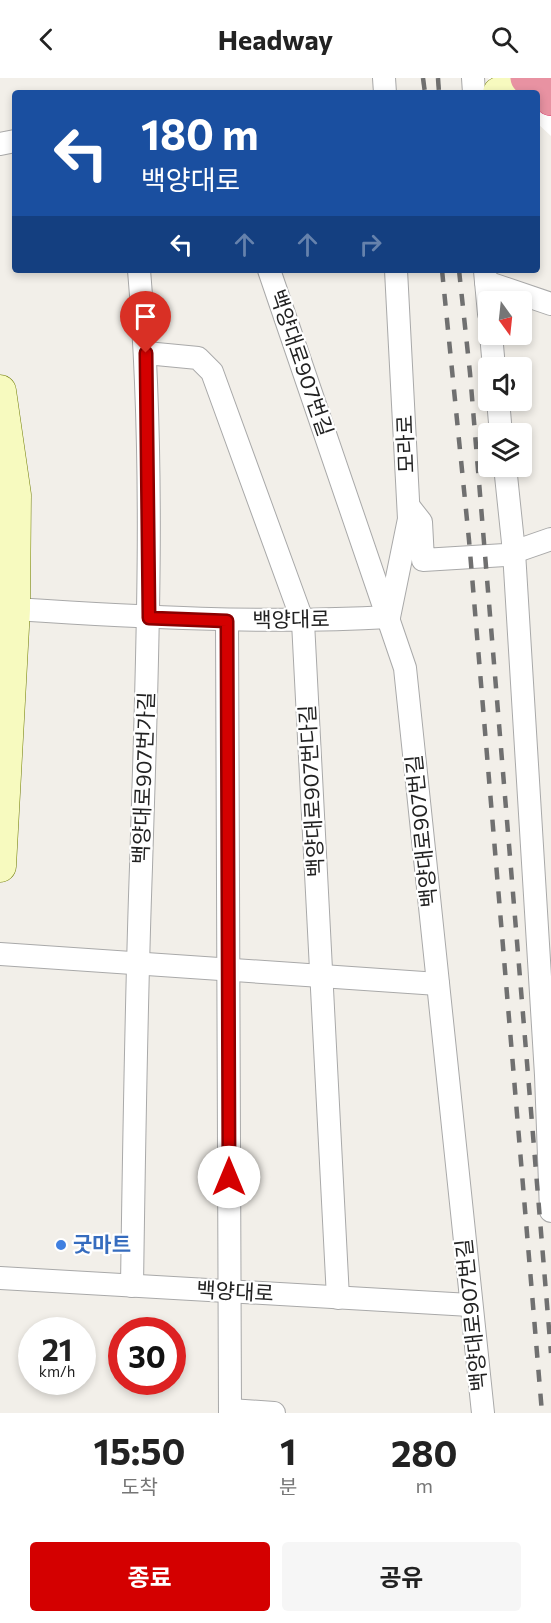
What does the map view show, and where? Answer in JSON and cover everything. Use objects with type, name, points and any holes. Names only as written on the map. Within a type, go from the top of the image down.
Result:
[{"type":"main road","points":[[0,391],[15,495],[14,609],[0,866]]},
{"type":"street","name":"백양대로907번가길","points":[[132,1286],[137,963],[149,618],[146,353],[139,273]]},
{"type":"street","name":"백양대로907번길","points":[[270,273],[405,668],[483,1413]]},
{"type":"street","name":"모라로","points":[[389,617],[409,519],[396,273]]},
{"type":"street","points":[[487,291],[485,276],[551,304]]},
{"type":"street","name":"백양대로907번다길","points":[[146,353],[198,358],[212,372],[303,622],[338,1298]]},
{"type":"street","points":[[506,477],[514,552],[546,1075],[551,1211]]},
{"type":"street","points":[[408,507],[421,522],[423,560],[505,555],[551,538]]},
{"type":"street","name":"백양대로","points":[[14,609],[227,621],[303,622],[389,617]]},
{"type":"street","points":[[227,621],[230,1411],[274,1413]]},
{"type":"street","points":[[0,954],[438,984]]},
{"type":"street","name":"백양대로","points":[[0,1278],[470,1305]]},
{"type":"pier","points":[[488,78],[551,78],[551,136],[540,126],[540,90],[501,90]]},
{"type":"railway","points":[[423,78],[425,90]]},
{"type":"railway","points":[[438,78],[439,90]]},
{"type":"railway","points":[[442,273],[469,540],[542,1413]]},
{"type":"railway","points":[[459,273],[470,373],[551,1353]]},
{"type":"place","name":"굿마트","points":[[61,1245]]},
{"type":"route","points":[[146,353],[149,618],[227,621],[229,1177]]}]
